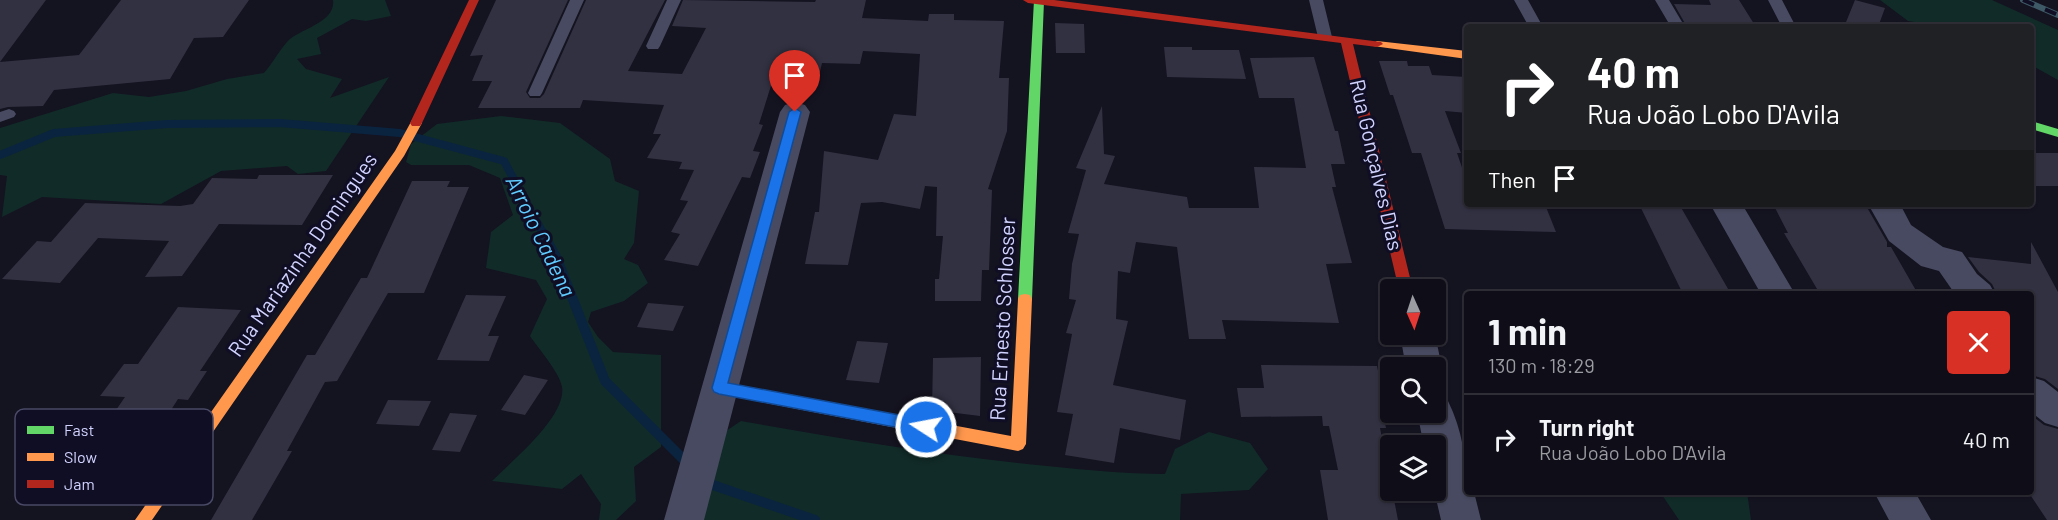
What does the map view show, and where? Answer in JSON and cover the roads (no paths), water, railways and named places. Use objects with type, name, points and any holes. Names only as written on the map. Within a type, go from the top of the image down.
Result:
[{"type":"street","name":"Rua Mariazinha Domingues","points":[[213,420],[400,153],[424,109],[474,0]]},
{"type":"street","points":[[1034,1],[1464,55]]},
{"type":"street","name":"Rua Ernesto Schlosser","points":[[719,388],[1018,444],[1034,1]]},
{"type":"street","name":"Rua Gonçalves Dias","points":[[1346,39],[1403,279]]},
{"type":"street","points":[[688,503],[795,112]]},
{"type":"street","points":[[2034,126],[2058,133]]},
{"type":"street","points":[[1728,207],[1776,291]]},
{"type":"street","points":[[1886,207],[1900,233],[1933,257],[1950,261],[1965,283],[1974,291]]},
{"type":"street","points":[[2034,394],[2058,412]]},
{"type":"street","points":[[1438,423],[1461,520]]},
{"type":"street","points":[[1896,495],[1911,520]]},
{"type":"street","name":"Rua Mariazinha Domingues","points":[[143,520],[154,505]]},
{"type":"lane","points":[[535,93],[577,0]]},
{"type":"lane","points":[[653,46],[674,0]]},
{"type":"lane","points":[[1316,0],[1325,37]]},
{"type":"lane","points":[[1521,0],[1534,24]]},
{"type":"lane","points":[[1662,0],[1676,24]]},
{"type":"lane","points":[[1775,0],[1787,24]]},
{"type":"waterway","name":"Arroio Cadena","points":[[0,155],[54,133],[167,124],[280,123],[400,133],[504,161],[543,233]]},
{"type":"waterway","name":"Arroio Cadena","points":[[542,232],[557,259],[605,381],[689,465]]},
{"type":"waterway","name":"Arroio Cadena","points":[[703,479],[707,483],[815,520]]},
{"type":"railway","points":[[2023,0],[2058,15]]}]
